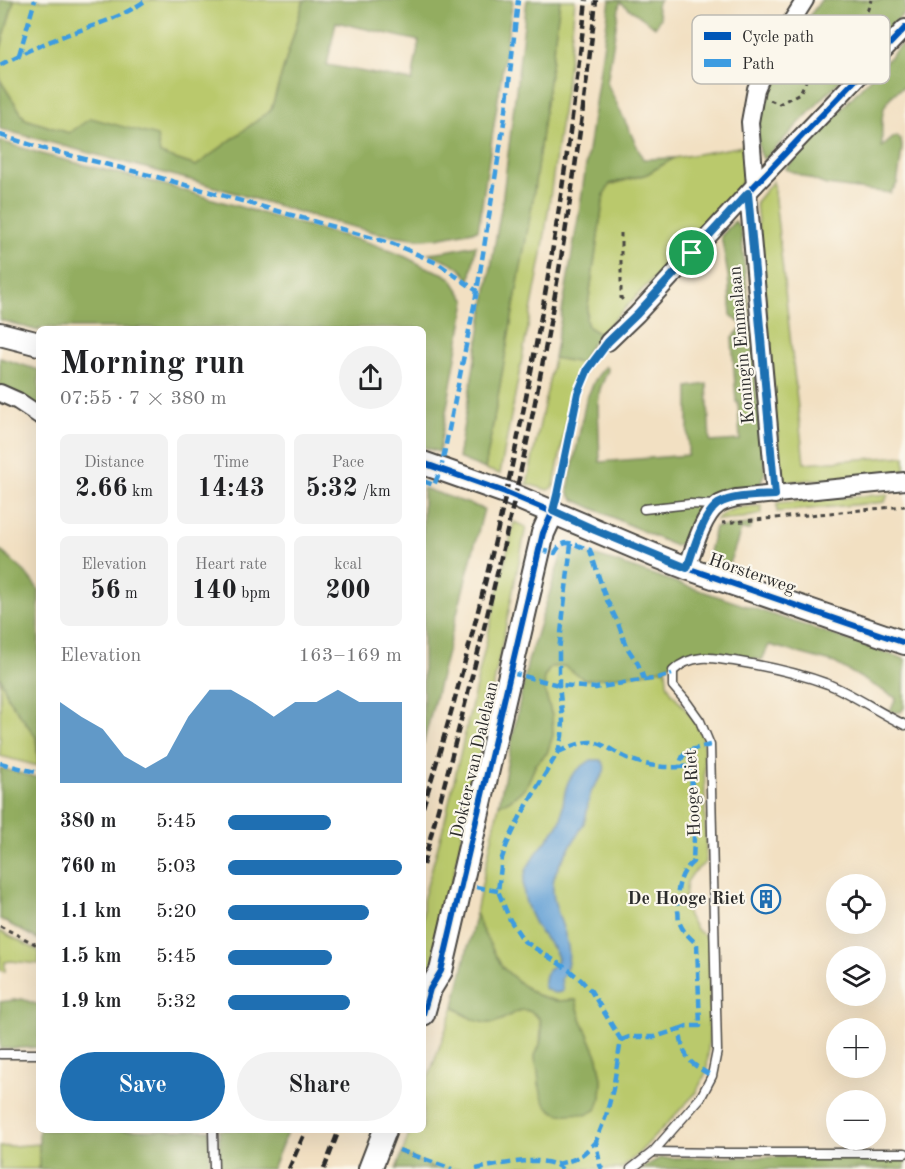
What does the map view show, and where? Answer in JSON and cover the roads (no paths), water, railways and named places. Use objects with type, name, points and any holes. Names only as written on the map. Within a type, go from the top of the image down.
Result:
[{"type":"street","name":"Koningin Emmalaan","points":[[796,15],[805,0]]},
{"type":"street","points":[[890,44],[905,28]]},
{"type":"street","name":"Koningin Emmalaan","points":[[759,84],[750,122],[752,189],[775,495]]},
{"type":"street","points":[[608,342],[637,314],[852,84]]},
{"type":"street","points":[[0,334],[36,343]]},
{"type":"street","points":[[0,393],[36,413]]},
{"type":"street","name":"Horsterweg","points":[[426,464],[553,511],[687,568],[905,643]]},
{"type":"street","points":[[687,568],[704,524],[711,511],[718,505],[736,498],[905,481]]},
{"type":"street","name":"Dokter van Dalelaan","points":[[426,1003],[430,989],[441,971],[543,533],[553,511]]},
{"type":"street","points":[[370,1169],[384,1133]]},
{"type":"lane","points":[[644,509],[690,504],[718,505]]},
{"type":"lane","name":"Hooge Riet","points":[[631,1169],[653,1152],[701,1097],[712,1076],[717,1051],[710,745],[700,721],[673,686],[673,670],[690,660],[700,658],[759,666],[828,684],[905,725]]},
{"type":"lane","points":[[0,1054],[36,1054]]},
{"type":"lane","points":[[213,1133],[214,1169]]},
{"type":"lane","points":[[653,1152],[905,1153]]},
{"type":"water","points":[[591,760],[601,760],[605,768],[604,772],[591,792],[584,823],[556,872],[553,885],[554,899],[569,952],[567,966],[561,979],[563,991],[555,993],[544,988],[544,981],[546,973],[558,959],[555,951],[540,932],[526,903],[523,890],[524,878],[532,859],[560,822],[570,778]]},
{"type":"railway","points":[[426,797],[479,609],[524,407],[560,204],[586,0]]},
{"type":"railway","points":[[426,853],[490,602],[538,387],[571,194],[596,0]]},
{"type":"railway","points":[[289,1169],[305,1133]]},
{"type":"railway","points":[[324,1169],[338,1133]]},
{"type":"place","name":"De Hooge Riet","points":[[766,899]]}]
